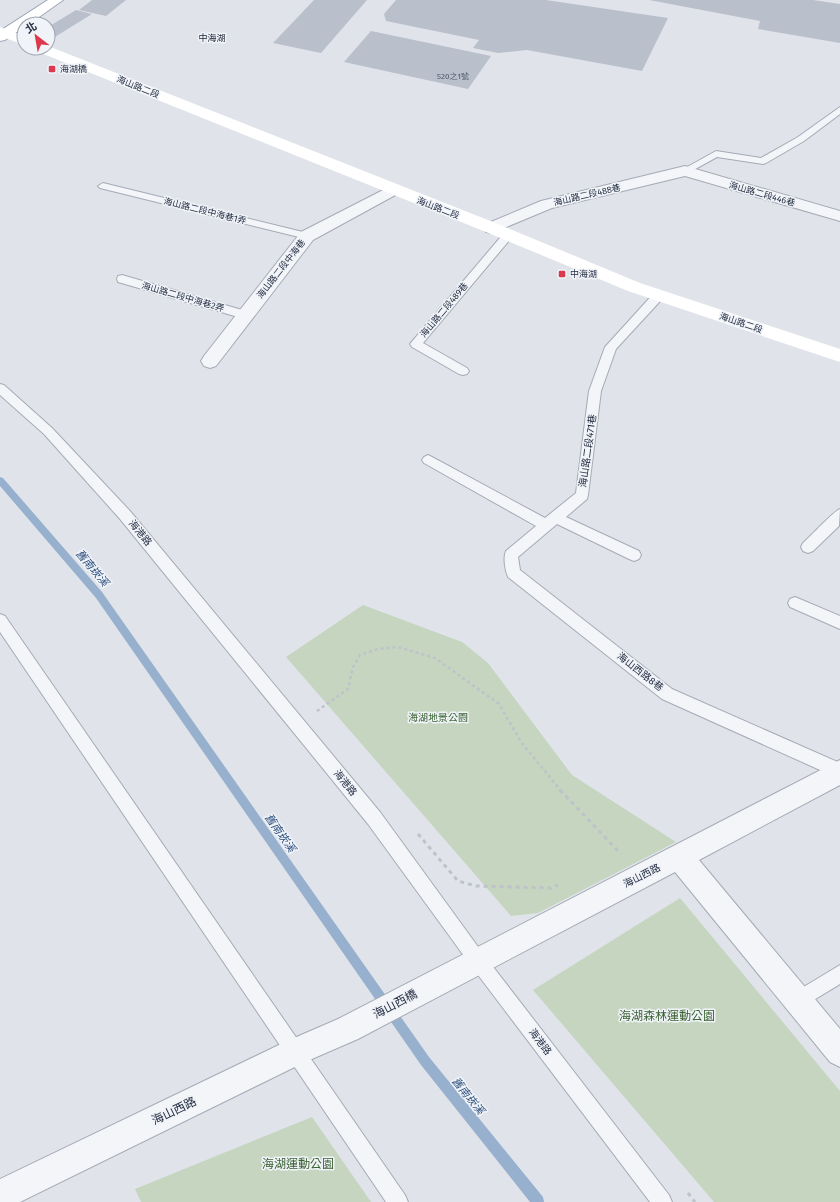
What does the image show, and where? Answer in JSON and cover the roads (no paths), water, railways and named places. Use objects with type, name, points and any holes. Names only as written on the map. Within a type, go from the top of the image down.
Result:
[{"type":"main road","points":[[2,34],[57,0]]},
{"type":"main road","points":[[2,34],[16,38]]},
{"type":"main road","name":"海山路二段","points":[[56,54],[492,228],[627,284],[840,356]]},
{"type":"street","name":"海山路二段446巷","points":[[685,171],[840,216]]},
{"type":"street","name":"海山路二段488巷","points":[[492,228],[547,204],[685,171]]},
{"type":"street","name":"海山路二段中海巷","points":[[210,361],[307,236],[394,190]]},
{"type":"street","name":"海山西路","points":[[443,978],[840,772]]},
{"type":"street","points":[[679,856],[840,1052]]},
{"type":"street","name":"海山西橋","points":[[348,1029],[443,978]]},
{"type":"street","name":"海山西路","points":[[0,1195],[295,1052],[348,1029]]},
{"type":"lane","points":[[685,171],[716,154],[763,161],[801,139],[840,110]]},
{"type":"lane","name":"海山路二段中海巷1弄","points":[[103,186],[307,236]]},
{"type":"lane","name":"海山路二段489巷","points":[[463,371],[416,344],[508,235]]},
{"type":"lane","name":"海山路二段中海巷2弄","points":[[122,279],[245,315]]},
{"type":"lane","name":"海山路二段471巷","points":[[551,522],[582,496],[595,391],[611,347],[659,295]]},
{"type":"lane","name":"海港路","points":[[0,388],[48,431],[125,514],[374,818],[478,961],[662,1202]]},
{"type":"lane","points":[[428,460],[551,522],[634,555]]},
{"type":"lane","points":[[808,547],[834,522],[840,514]]},
{"type":"lane","name":"海山西路8巷","points":[[551,522],[511,555],[513,573],[667,694],[840,772]]},
{"type":"lane","points":[[795,603],[840,623]]},
{"type":"lane","points":[[0,620],[398,1202]]},
{"type":"lane","points":[[798,1000],[840,974]]},
{"type":"waterway","name":"舊南崁溪","points":[[0,480],[99,595],[425,1061],[538,1202]]},
{"type":"place","name":"海湖橋","points":[[52,69]]},
{"type":"place","name":"中海湖","points":[[562,274]]},
{"type":"district","name":"中海湖","points":[[212,38]]},
{"type":"park label","name":"海湖地景公園","points":[[438,718]]},
{"type":"park label","name":"海湖森林運動公園","points":[[667,1016]]},
{"type":"park label","name":"海湖運動公園","points":[[298,1164]]}]
